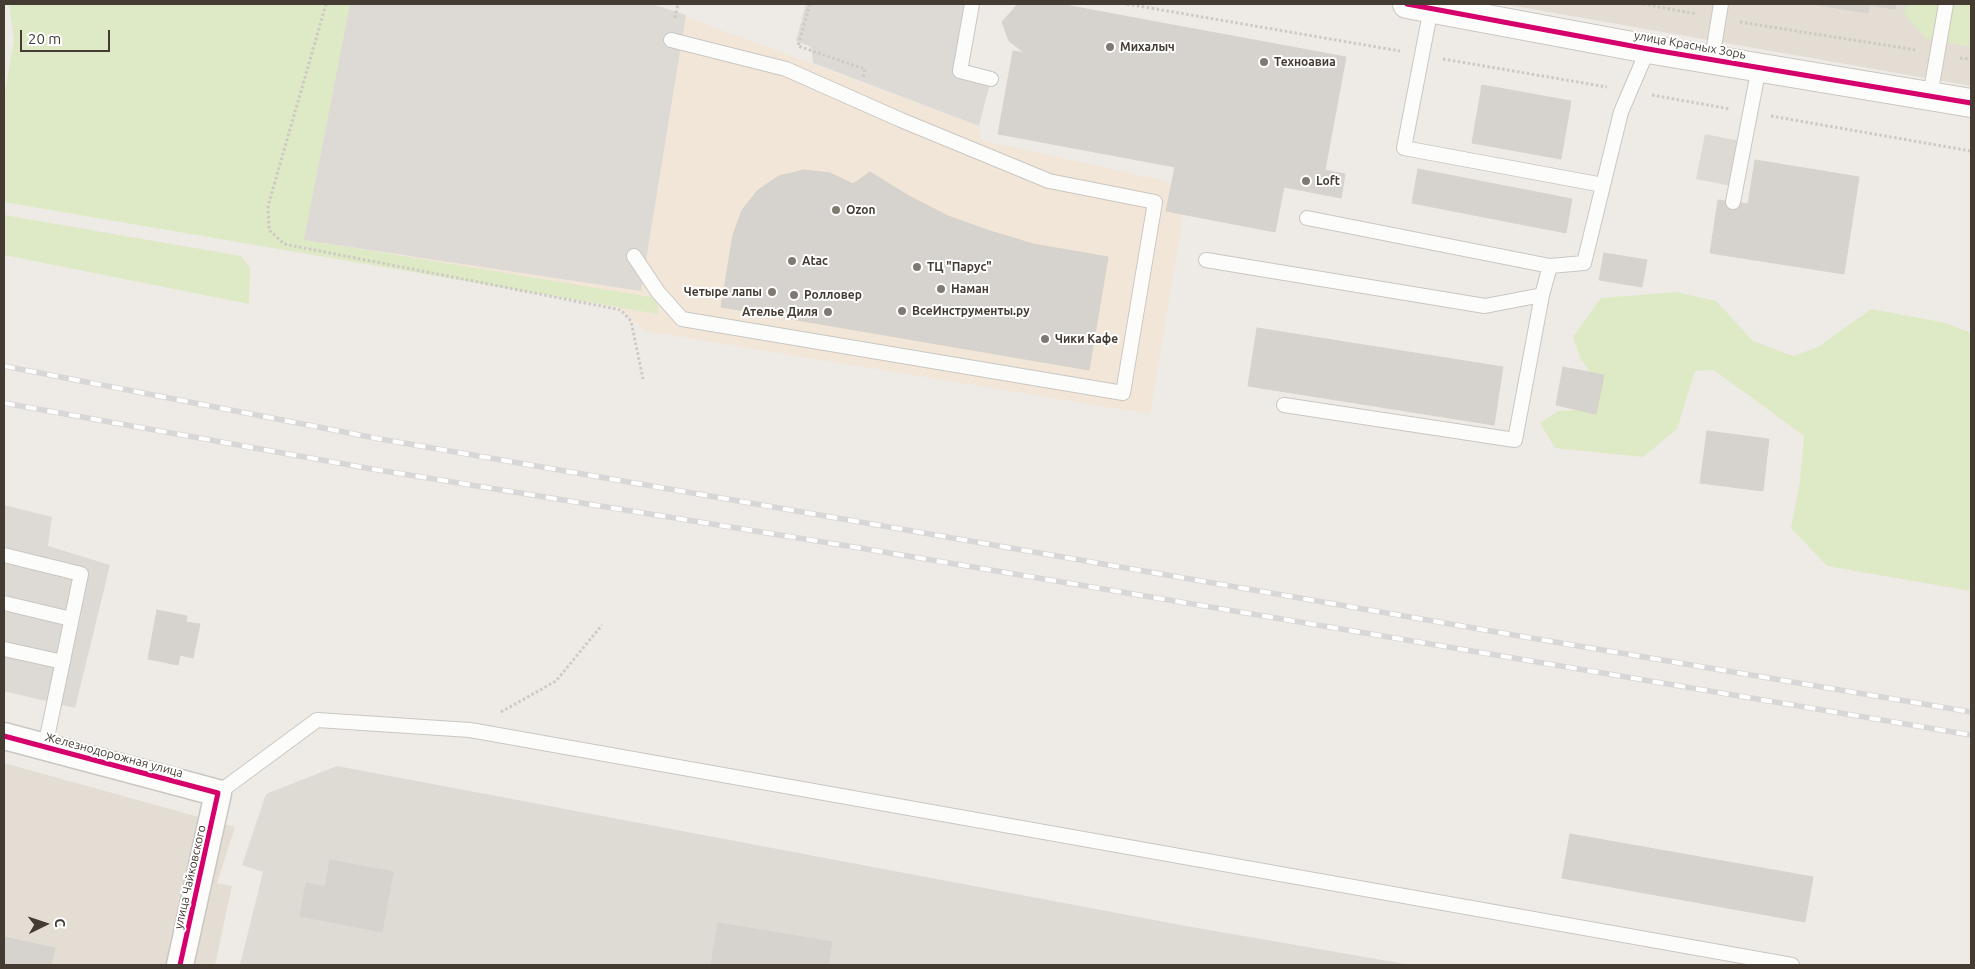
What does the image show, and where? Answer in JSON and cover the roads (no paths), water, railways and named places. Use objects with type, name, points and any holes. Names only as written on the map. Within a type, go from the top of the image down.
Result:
[{"type":"street","name":"улица Красных Зорь","points":[[1419,6],[1502,16],[1648,49],[1971,103]]},
{"type":"street","name":"Железнодорожная улица","points":[[4,736],[218,794]]},
{"type":"street","name":"улица Чайковского","points":[[180,965],[218,794]]},
{"type":"lane","points":[[972,4],[960,71],[991,79]]},
{"type":"lane","points":[[1712,60],[1720,4]]},
{"type":"lane","points":[[1930,96],[1946,4]]},
{"type":"lane","points":[[1419,6],[1422,55],[1404,148],[1603,186]]},
{"type":"lane","points":[[634,256],[658,292],[682,319],[1123,393],[1155,202],[1049,181],[901,120],[786,69],[671,40]]},
{"type":"lane","points":[[1307,218],[1550,266],[1584,263],[1621,112],[1648,49]]},
{"type":"lane","points":[[1733,202],[1759,67]]},
{"type":"lane","points":[[1206,260],[1486,306],[1542,295]]},
{"type":"lane","points":[[1284,406],[1515,440],[1542,295],[1550,266]]},
{"type":"lane","points":[[4,555],[81,574],[45,747]]},
{"type":"lane","points":[[4,603],[72,619]]},
{"type":"lane","points":[[4,649],[63,662]]},
{"type":"lane","points":[[218,794],[316,720],[470,730],[1792,965]]},
{"type":"railway","points":[[4,366],[380,439],[1971,712]]},
{"type":"railway","points":[[4,403],[372,469],[860,548],[1971,735]]},
{"type":"place","name":"Михалыч","points":[[1110,47]]},
{"type":"place","name":"Техноавиа","points":[[1264,62]]},
{"type":"place","name":"Loft","points":[[1306,181]]},
{"type":"place","name":"Ozon","points":[[836,210]]},
{"type":"place","name":"Atac","points":[[792,261]]},
{"type":"place","name":"ТЦ \"Парус\"","points":[[917,267]]},
{"type":"place","name":"Наман","points":[[941,289]]},
{"type":"place","name":"Четыре лапы","points":[[772,292]]},
{"type":"place","name":"Ролловер","points":[[794,295]]},
{"type":"place","name":"ВсеИнструменты.ру","points":[[902,311]]},
{"type":"place","name":"Ателье Диля","points":[[828,312]]},
{"type":"place","name":"Чики Кафе","points":[[1045,339]]}]
